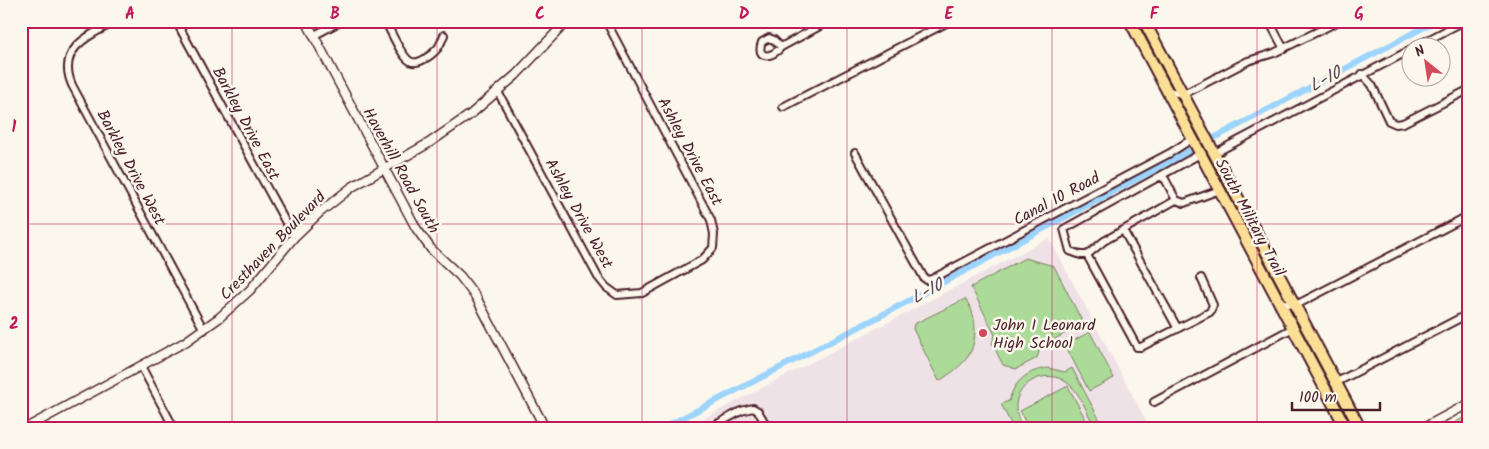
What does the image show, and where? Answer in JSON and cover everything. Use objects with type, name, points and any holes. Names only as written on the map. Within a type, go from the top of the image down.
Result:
[{"type":"main road","name":"South Military Trail","points":[[1130,21],[1346,428]]},
{"type":"main road","name":"South Military Trail","points":[[1144,21],[1360,428]]},
{"type":"main road","points":[[1178,113],[1189,120],[1216,170],[1220,174],[1227,175]]},
{"type":"street","name":"Barkley Drive West","points":[[117,21],[81,41],[69,56],[70,80],[204,330]]},
{"type":"street","name":"Barkley Drive East","points":[[176,21],[295,236]]},
{"type":"street","name":"Haverhill Road South","points":[[306,21],[422,237],[438,256],[460,276],[476,297],[544,428]]},
{"type":"street","points":[[313,36],[341,21]]},
{"type":"street","points":[[385,21],[405,56],[414,63],[426,58],[438,49],[444,35]]},
{"type":"street","name":"Cresthaven Boulevard","points":[[26,428],[204,330],[250,290],[295,236],[335,199],[450,129],[498,92],[568,21]]},
{"type":"street","name":"Ashley Drive East","points":[[606,21],[711,220],[714,234],[712,248],[702,260],[668,280]]},
{"type":"street","points":[[781,47],[830,21]]},
{"type":"street","points":[[784,107],[950,21]]},
{"type":"street","points":[[1269,21],[1284,49]]},
{"type":"street","points":[[1164,86],[1172,92],[1184,94],[1254,58],[1284,49],[1339,21]]},
{"type":"street","points":[[1431,38],[1464,21]]},
{"type":"street","points":[[1215,152],[1402,53]]},
{"type":"street","points":[[1362,74],[1372,85],[1389,121],[1396,124],[1403,123],[1468,90]]},
{"type":"street","name":"Ashley Drive West","points":[[498,92],[598,277],[606,287],[617,296],[635,295],[668,280]]},
{"type":"street","name":"Canal 10 Road","points":[[855,153],[924,278],[927,280],[1162,157],[1192,139]]},
{"type":"street","points":[[1176,200],[1104,241],[1087,254],[1081,255],[1070,251],[1064,229],[1200,154]]},
{"type":"street","points":[[1161,177],[1165,179],[1176,200],[1184,204],[1220,190]]},
{"type":"street","points":[[1278,299],[1286,304],[1296,305],[1468,216]]},
{"type":"street","points":[[1123,230],[1178,328]]},
{"type":"street","points":[[1087,254],[1137,347],[1142,347],[1213,309],[1213,305],[1200,278]]},
{"type":"street","points":[[1337,382],[1468,314]]},
{"type":"street","points":[[1154,402],[1293,328]]},
{"type":"street","points":[[141,366],[174,428]]},
{"type":"street","points":[[1423,428],[1468,404]]},
{"type":"street","points":[[710,428],[753,408],[758,411],[768,428]]},
{"type":"shaded area","name":"John I Leonard High School","points":[[1049,238],[1150,428],[685,428],[906,313]]},
{"type":"green space","points":[[1025,258],[1054,266],[1083,323],[1040,348],[1037,358],[1016,369],[1003,365],[992,343],[995,335],[971,287]]},
{"type":"green space","points":[[965,299],[972,311],[975,326],[972,349],[963,363],[939,381],[913,329],[914,324]]},
{"type":"green space","points":[[1090,332],[1114,378],[1089,391],[1065,345]]},
{"type":"green space","points":[[1048,368],[1065,372],[1072,368],[1104,428],[1095,428],[1083,403],[1071,386],[1058,378],[1050,376],[1034,380],[1022,390],[1016,405],[1018,417],[1023,428],[1013,428],[1001,404],[1009,401],[1018,382],[1028,374]]},
{"type":"green space","points":[[1068,386],[1090,428],[1028,428],[1020,411]]},
{"type":"green space","points":[[1468,415],[1468,428],[1445,428]]},
{"type":"waterway","name":"L-10","points":[[1214,138],[1436,21]]},
{"type":"waterway","name":"L-10","points":[[663,428],[882,315],[1189,151]]},
{"type":"place","name":"John I Leonard High School","points":[[983,333]]}]
